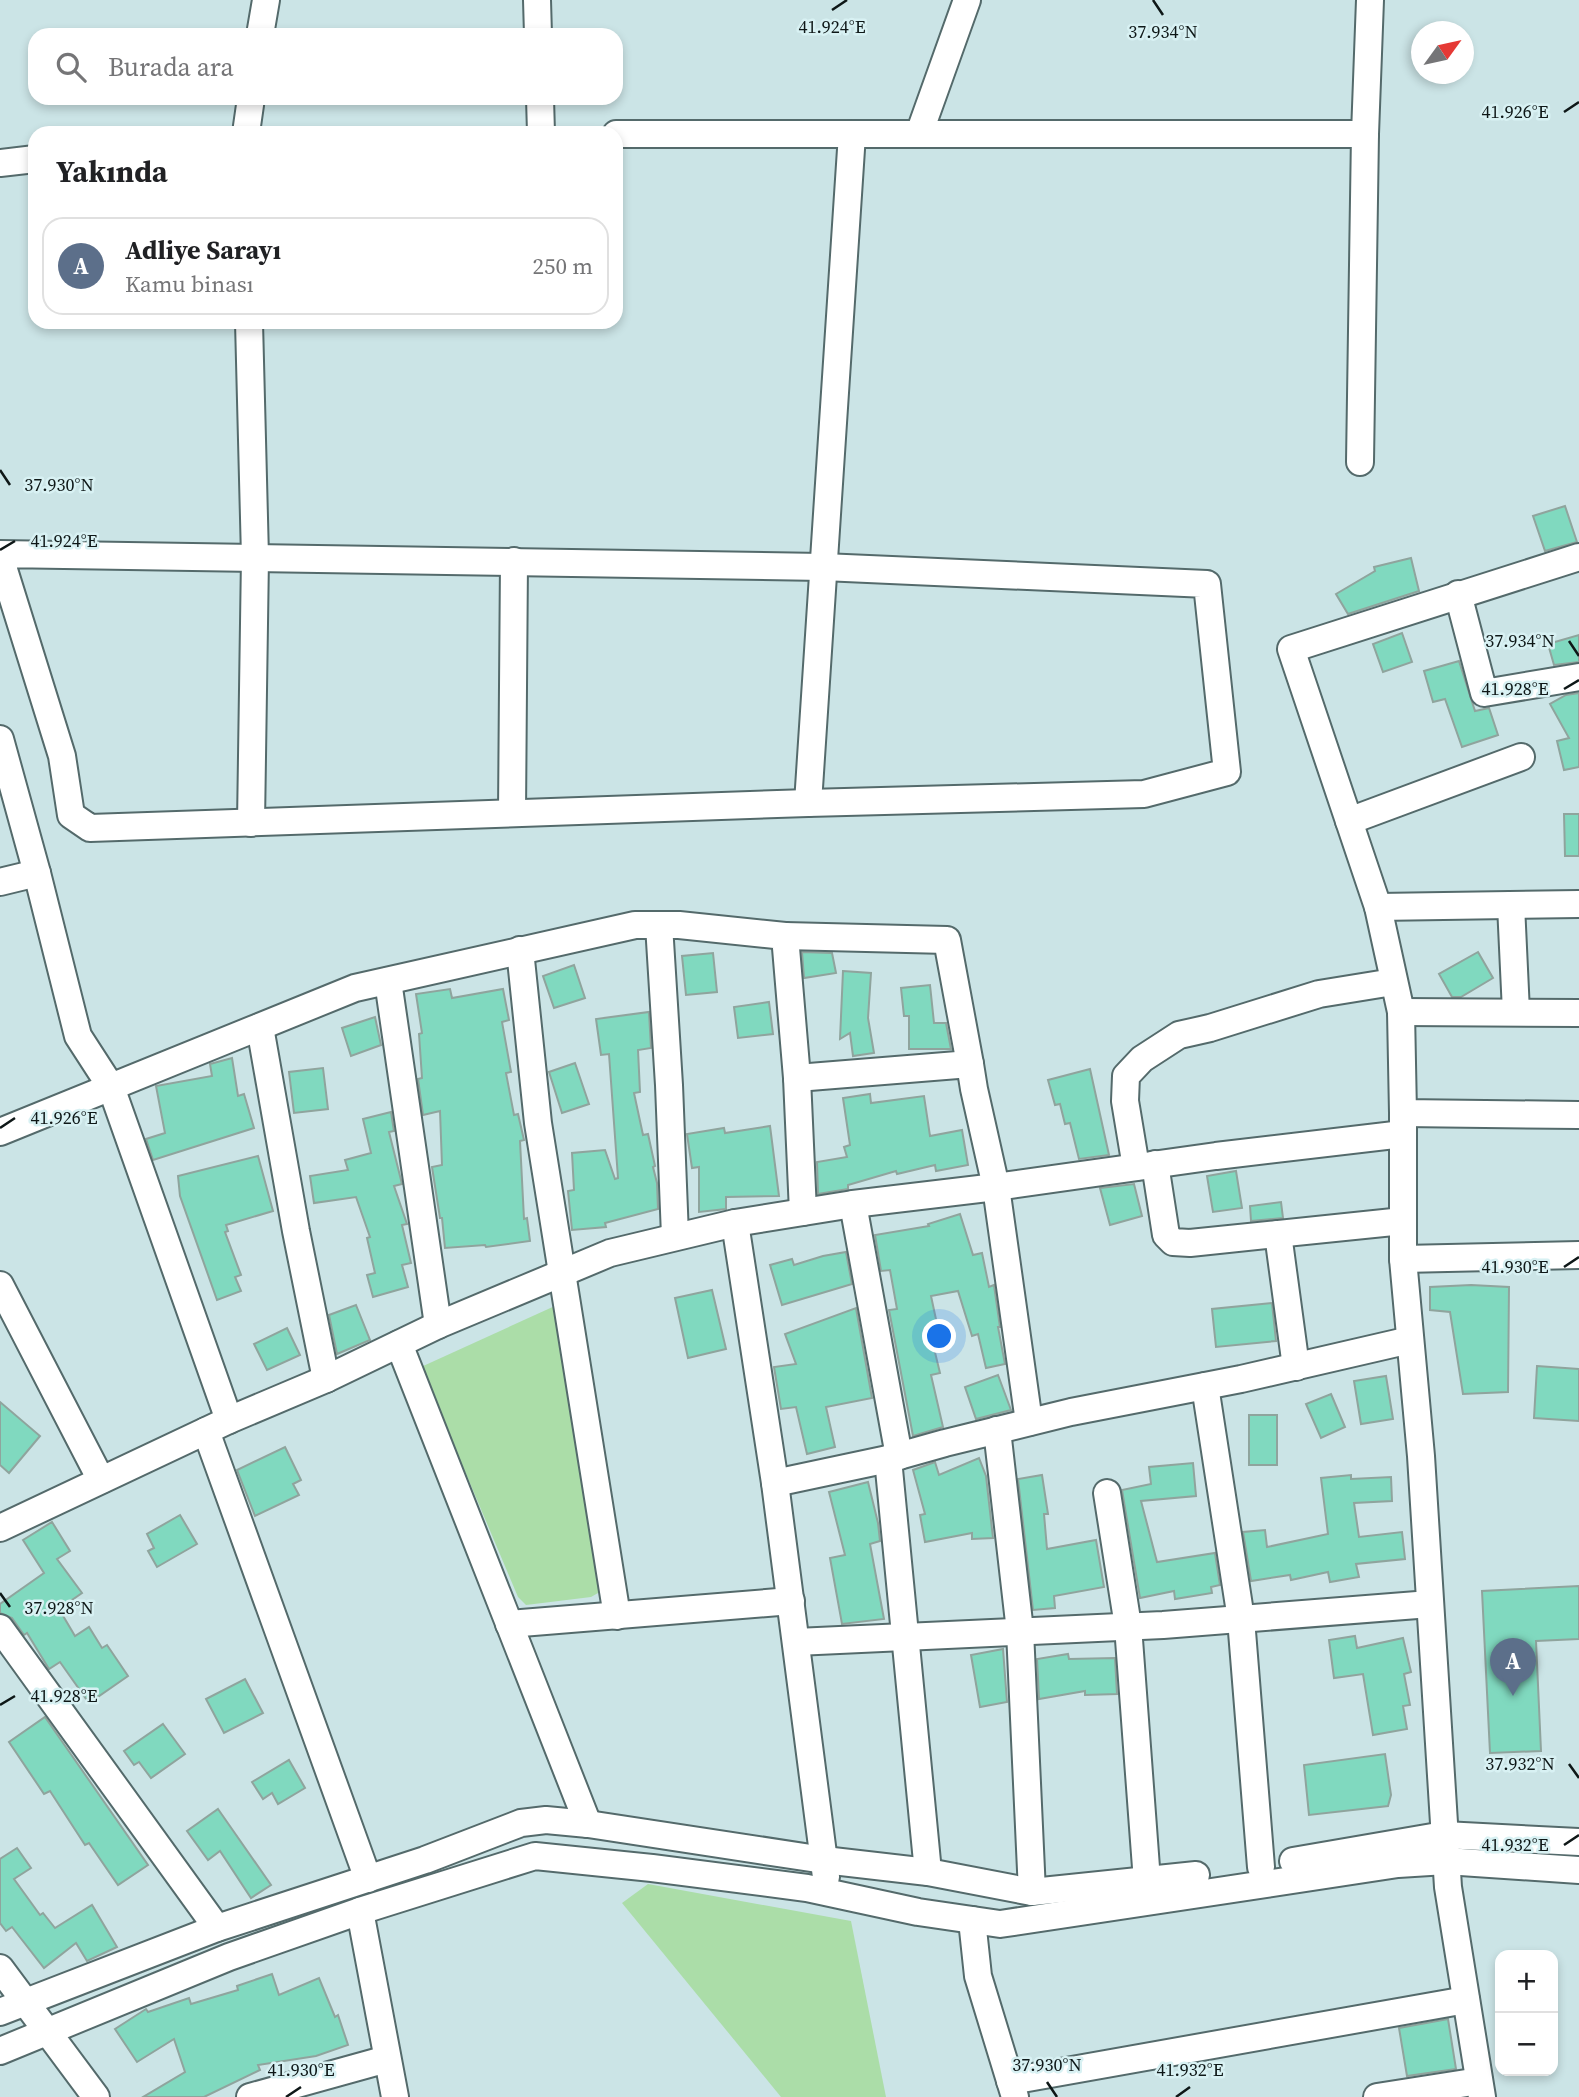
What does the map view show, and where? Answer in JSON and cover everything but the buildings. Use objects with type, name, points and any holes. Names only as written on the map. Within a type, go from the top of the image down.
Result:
[{"type":"street","points":[[261,28],[266,0]]},
{"type":"street","points":[[537,0],[538,28]]},
{"type":"street","points":[[919,134],[968,0]]},
{"type":"street","points":[[1360,462],[1370,0]]},
{"type":"street","points":[[247,126],[250,105]]},
{"type":"street","points":[[540,105],[541,126]]},
{"type":"street","points":[[623,134],[1365,134]]},
{"type":"street","points":[[808,803],[852,134]]},
{"type":"street","points":[[0,163],[28,160]]},
{"type":"street","points":[[249,329],[255,557],[251,822]]},
{"type":"street","points":[[0,555],[255,557],[823,567],[1207,583],[1227,772],[1144,794],[90,828],[71,815],[62,756],[0,555]]},
{"type":"street","points":[[1377,2097],[1480,2089],[1448,1886],[1444,1835],[1422,1456],[1402,1259],[1401,1012],[1378,907],[1292,649],[1579,557]]},
{"type":"street","points":[[512,813],[514,561]]},
{"type":"street","points":[[1458,594],[1484,693],[1579,677]]},
{"type":"street","points":[[0,738],[78,1036],[111,1087],[218,1425],[368,1879]]},
{"type":"street","points":[[1349,821],[1521,757]]},
{"type":"street","points":[[0,882],[37,873]]},
{"type":"street","points":[[1378,907],[1579,904]]},
{"type":"street","points":[[1511,905],[1516,1012]]},
{"type":"street","points":[[0,1132],[355,988],[635,925],[785,936],[947,940],[974,1089],[996,1187],[1029,1422]]},
{"type":"street","points":[[659,925],[675,1236]]},
{"type":"street","points":[[785,936],[797,1078],[803,1212]]},
{"type":"street","points":[[520,950],[538,1123],[617,1616]]},
{"type":"street","points":[[388,981],[438,1325]]},
{"type":"street","points":[[1393,982],[1319,994],[1179,1035],[1142,1059],[1126,1076],[1125,1101],[1166,1235],[1173,1242],[1190,1244],[1403,1221]]},
{"type":"street","points":[[1401,1012],[1579,1013]]},
{"type":"street","points":[[260,1027],[296,1231],[326,1379]]},
{"type":"street","points":[[797,1078],[970,1065]]},
{"type":"street","points":[[0,1528],[438,1325],[610,1253],[735,1223],[853,1203],[996,1187],[1145,1166],[1403,1124],[1579,1115]]},
{"type":"street","points":[[853,1203],[893,1458],[904,1637],[928,1872]]},
{"type":"street","points":[[735,1223],[775,1483],[828,1892]]},
{"type":"street","points":[[1278,1234],[1296,1367]]},
{"type":"street","points":[[1402,1259],[1579,1255]]},
{"type":"street","points":[[0,1285],[101,1480]]},
{"type":"street","points":[[775,1483],[893,1458],[1029,1422],[1296,1367],[1410,1340]]},
{"type":"street","points":[[399,1344],[588,1824]]},
{"type":"street","points":[[1205,1386],[1241,1619],[1261,1867]]},
{"type":"street","points":[[998,1430],[1020,1631],[1032,1892]]},
{"type":"street","points":[[1107,1493],[1129,1626],[1147,1881]]},
{"type":"street","points":[[509,1624],[791,1601]]},
{"type":"street","points":[[796,1642],[1129,1626],[1430,1604]]},
{"type":"street","points":[[0,1628],[217,1928]]},
{"type":"street","points":[[0,2012],[217,1928],[425,1860],[521,1823],[546,1821],[588,1824],[824,1860],[928,1872],[1032,1892],[1261,1867],[1444,1835],[1579,1842]]},
{"type":"street","points":[[0,2051],[229,1957],[360,1911],[535,1856],[652,1868],[828,1892],[918,1912],[1000,1924],[1398,1864],[1446,1861],[1579,1870]]},
{"type":"street","points":[[360,1911],[395,2097]]},
{"type":"street","points":[[972,1920],[978,1976],[1013,2089],[1466,2000]]},
{"type":"street","points":[[0,1968],[96,2097]]},
{"type":"street","points":[[250,2097],[387,2059]]},
{"type":"green space","points":[[557,1305],[600,1587],[598,1593],[591,1597],[526,1605],[518,1597],[421,1367]]},
{"type":"green space","points":[[648,1884],[851,1921],[886,2097],[781,2097],[622,1903]]},
{"type":"place","name":"Adliye Sarayı","points":[[1513,1696]]}]
